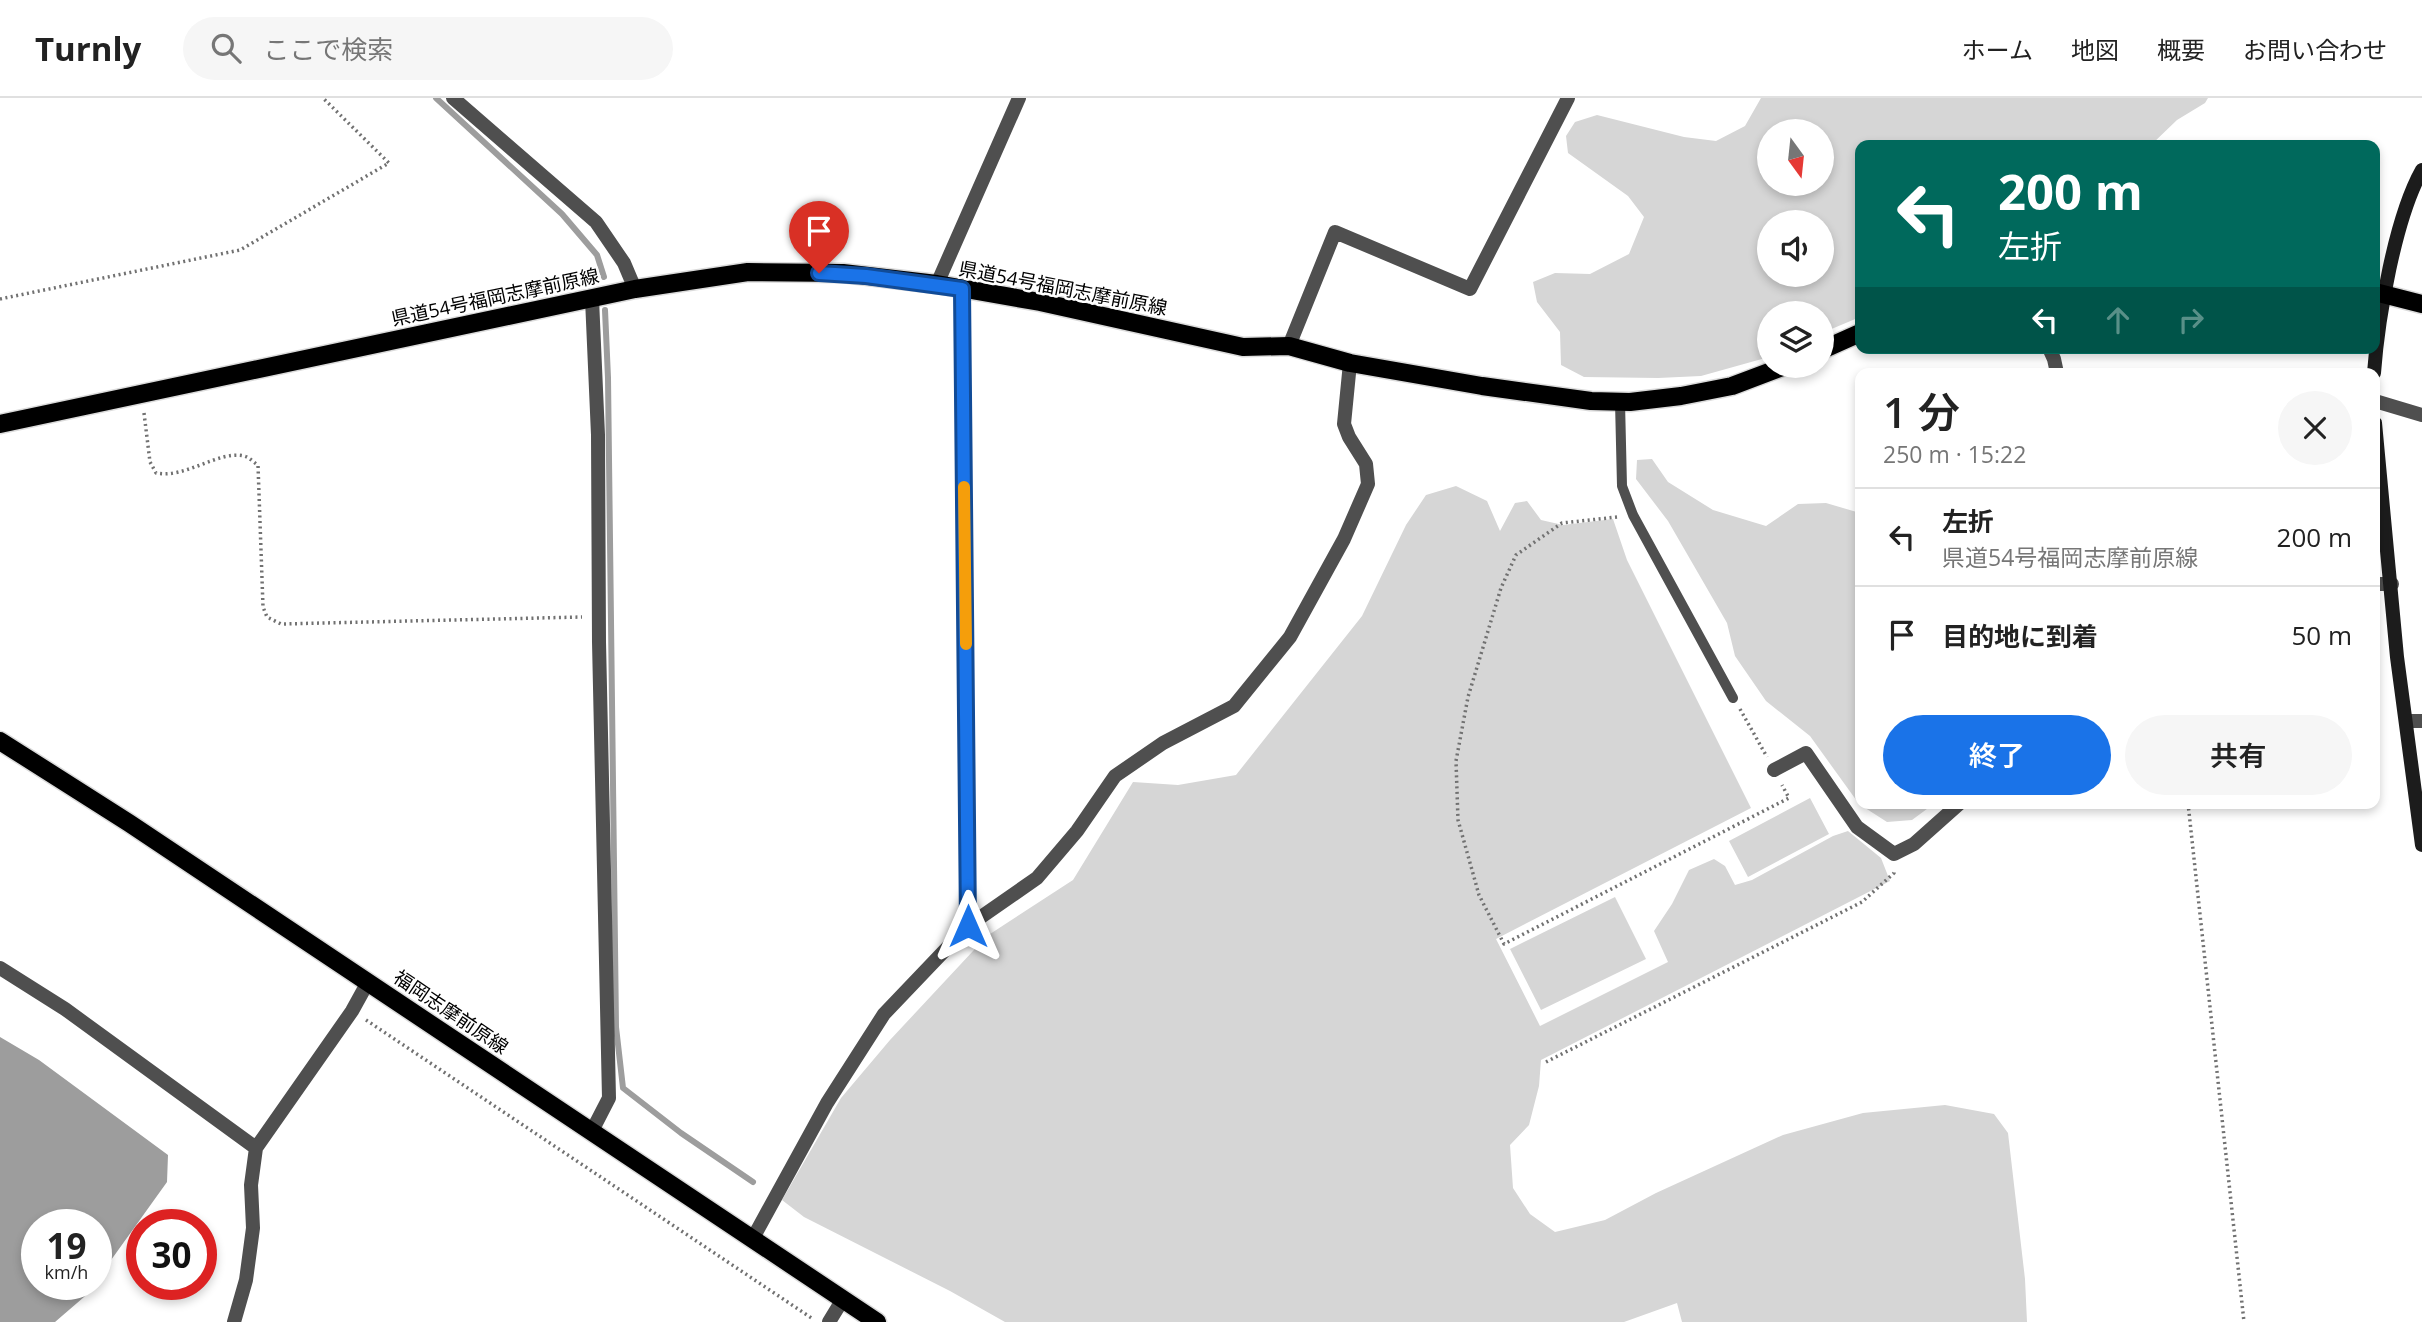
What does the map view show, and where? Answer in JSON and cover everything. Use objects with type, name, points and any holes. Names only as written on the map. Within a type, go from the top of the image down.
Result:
[{"type":"main road","points":[[2422,170],[2416,181],[2380,294],[2422,304]]},
{"type":"main road","name":"県道54号福岡志摩前原線","points":[[0,424],[635,289],[748,272],[843,273],[937,284],[1040,302],[1243,347],[1289,346],[1350,362],[1541,395],[1620,402],[1681,396],[1732,386],[1757,377]]},
{"type":"main road","points":[[1834,345],[1855,335]]},
{"type":"main road","points":[[2380,470],[2397,657],[2421,817],[2422,845]]},
{"type":"main road","name":"福岡志摩前原線","points":[[0,741],[129,823],[877,1322]]},
{"type":"street","points":[[453,98],[596,222],[625,263],[635,289]]},
{"type":"street","points":[[937,284],[1019,98]]},
{"type":"street","points":[[1289,346],[1335,232],[1470,289],[1568,98]]},
{"type":"street","points":[[962,289],[968,926]]},
{"type":"street","points":[[592,299],[597,396],[609,1097],[592,1131]]},
{"type":"street","points":[[753,1238],[827,1103],[884,1014],[968,926],[1037,878],[1077,831],[1115,776],[1163,743],[1234,706],[1290,637],[1344,539],[1368,484],[1366,464],[1349,437],[1345,424],[1350,362]]},
{"type":"street","points":[[2380,402],[2422,415]]},
{"type":"street","points":[[2380,584],[2392,584]]},
{"type":"street","points":[[2406,721],[2422,721]]},
{"type":"street","points":[[1774,770],[1806,753],[1857,827],[1894,854],[1914,844],[1953,809]]},
{"type":"street","points":[[0,968],[65,1009],[256,1148]]},
{"type":"street","points":[[234,1322],[246,1280],[253,1228],[251,1185],[256,1148],[352,1011],[368,982]]},
{"type":"street","points":[[829,1322],[843,1299]]},
{"type":"lane","points":[[1620,402],[1622,486],[1633,515],[1734,698]]},
{"type":"path","points":[[0,299],[240,250],[389,163],[323,98]]},
{"type":"path","points":[[141,394],[149,462],[156,473],[168,476],[234,456],[246,456],[258,465],[262,607],[267,617],[281,624],[599,617]]},
{"type":"path","points":[[1633,515],[1562,523],[1516,555],[1501,588],[1484,640],[1468,697],[1456,761],[1458,820],[1479,895],[1504,944],[1789,798],[1734,698]]},
{"type":"path","points":[[2189,809],[2244,1322]]},
{"type":"path","points":[[1546,1062],[1862,902],[1894,873],[1894,854]]},
{"type":"path","points":[[352,1011],[818,1322]]},
{"type":"shaded area","points":[[1761,98],[2208,98],[2205,103],[2177,120],[2156,140],[1855,140],[1855,319],[1834,328],[1834,301],[1757,301],[1757,360],[1701,376],[1584,377],[1561,365],[1560,332],[1537,302],[1533,282],[1555,273],[1590,274],[1629,254],[1644,217],[1628,196],[1568,153],[1566,136],[1575,122],[1597,115],[1684,137],[1716,141],[1745,126]]},
{"type":"shaded area","points":[[1652,459],[1668,482],[1713,510],[1766,526],[1798,504],[1826,503],[1855,512],[1855,798],[1810,736],[1766,701],[1735,656],[1727,623],[1668,521],[1636,479],[1637,460]]},
{"type":"shaded area","points":[[1456,486],[1487,501],[1500,531],[1515,503],[1527,501],[1541,520],[1563,525],[1613,519],[1627,560],[1751,808],[1496,939],[1540,1026],[1668,962],[1654,931],[1672,904],[1689,870],[1714,859],[1725,866],[1735,885],[1752,880],[1833,836],[1848,831],[1881,858],[1890,881],[1541,1060],[1539,1086],[1529,1125],[1510,1145],[1513,1188],[1530,1214],[1555,1232],[1605,1220],[1656,1193],[1783,1135],[1863,1113],[1945,1105],[1994,1114],[2008,1133],[2025,1279],[2027,1322],[1682,1322],[1677,1303],[1624,1322],[1005,1322],[804,1217],[782,1200],[841,1098],[890,1040],[987,936],[1073,880],[1133,782],[1178,785],[1236,775],[1362,616],[1406,525],[1426,495]]},
{"type":"shaded area","points":[[1810,798],[1829,834],[1748,877],[1729,841]]},
{"type":"shaded area","points":[[1867,809],[1927,809],[1912,820],[1887,822]]},
{"type":"shaded area","points":[[1615,897],[1646,959],[1541,1010],[1510,949]]},
{"type":"shaded area","points":[[0,1037],[39,1060],[168,1155],[167,1182],[148,1209],[126,1209],[126,1239],[112,1259],[112,1209],[21,1209],[21,1300],[81,1300],[55,1322],[0,1322]]},
{"type":"waterway","points":[[436,98],[562,214],[597,255],[604,277]]},
{"type":"waterway","points":[[605,310],[616,1027],[623,1088],[681,1133],[753,1182]]},
{"type":"slow traffic","points":[[964,487],[966,644]]},
{"type":"route","points":[[819,273],[843,273],[962,289],[968,926]]}]
